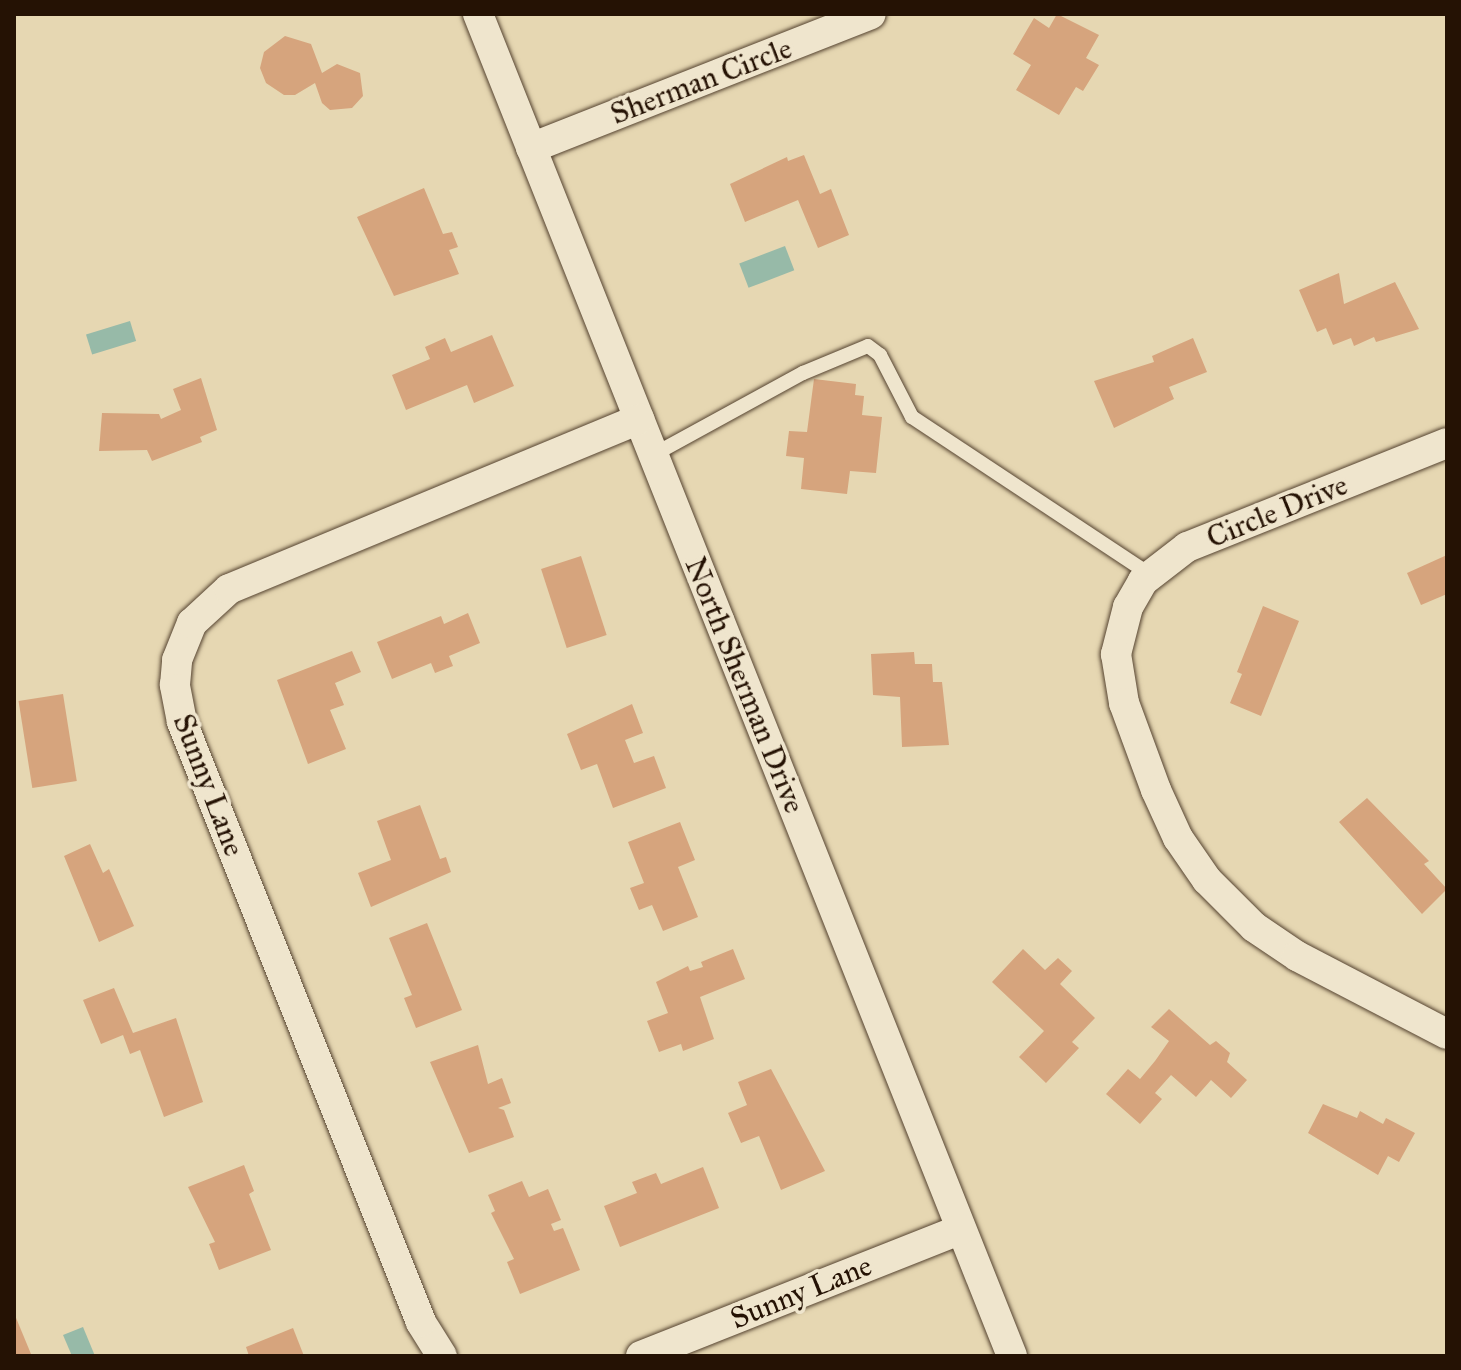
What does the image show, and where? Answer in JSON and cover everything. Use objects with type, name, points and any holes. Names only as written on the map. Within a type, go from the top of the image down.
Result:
[{"type":"street","name":"North Sherman Drive","points":[[478,14],[1012,1356]]},
{"type":"street","name":"Sherman Circle","points":[[531,148],[871,14]]},
{"type":"street","name":"Sunny Lane","points":[[442,1356],[421,1322],[182,722],[175,672],[192,623],[229,589],[639,419]]},
{"type":"street","name":"Circle Drive","points":[[1447,443],[1187,547],[1149,574],[1128,607],[1116,654],[1121,693],[1166,814],[1199,869],[1243,918],[1297,956],[1447,1034]]},
{"type":"street","name":"Sunny Lane","points":[[641,1356],[961,1229]]},
{"type":"lane","points":[[653,455],[803,373],[868,346],[880,355],[912,417],[1149,574]]},
{"type":"shaded area","points":[[785,246],[794,270],[749,288],[739,264]]},
{"type":"shaded area","points":[[130,321],[136,341],[92,355],[86,334]]},
{"type":"shaded area","points":[[83,1327],[95,1356],[72,1356],[63,1335]]},
{"type":"building","points":[[1057,14],[1099,35],[1086,58],[1099,65],[1083,91],[1076,87],[1059,115],[1016,90],[1031,65],[1013,54],[1034,18],[1049,28]]},
{"type":"building","points":[[285,36],[311,44],[322,73],[337,64],[360,73],[363,96],[352,108],[330,110],[322,103],[315,83],[295,95],[284,95],[266,83],[260,68],[264,52]]},
{"type":"building","points":[[804,155],[820,194],[831,189],[849,235],[818,248],[798,200],[745,222],[730,184],[787,157],[788,161]]},
{"type":"building","points":[[424,188],[443,234],[452,232],[458,247],[449,250],[459,274],[394,296],[357,217]]},
{"type":"building","points":[[1339,273],[1344,304],[1395,282],[1419,329],[1376,342],[1374,337],[1354,346],[1351,338],[1333,345],[1326,328],[1317,332],[1299,290]]},
{"type":"building","points":[[492,335],[514,386],[474,403],[467,385],[406,410],[392,375],[430,359],[425,347],[445,338],[451,352]]},
{"type":"building","points":[[1193,338],[1207,372],[1169,387],[1174,399],[1114,428],[1094,381],[1154,362],[1152,356]]},
{"type":"building","points":[[201,378],[217,430],[200,437],[202,442],[152,461],[147,450],[99,451],[102,413],[159,414],[161,419],[181,410],[173,389]]},
{"type":"building","points":[[814,379],[856,384],[855,395],[864,396],[862,415],[882,417],[876,473],[850,471],[847,494],[801,489],[804,458],[786,456],[789,431],[807,432]]},
{"type":"building","points":[[1447,555],[1447,594],[1421,605],[1407,573]]},
{"type":"building","points":[[581,556],[607,635],[567,648],[541,569]]},
{"type":"building","points":[[1263,606],[1299,621],[1261,716],[1230,703],[1242,674],[1237,672]]},
{"type":"building","points":[[468,613],[480,643],[449,656],[453,666],[435,673],[431,663],[392,679],[377,642],[441,616],[444,624]]},
{"type":"building","points":[[352,651],[361,672],[335,683],[344,705],[330,710],[346,749],[308,764],[277,680]]},
{"type":"building","points":[[914,652],[915,664],[932,664],[933,682],[942,682],[949,745],[902,747],[900,697],[873,695],[871,654]]},
{"type":"building","points":[[63,694],[77,781],[32,788],[19,701]]},
{"type":"building","points":[[632,704],[643,733],[625,740],[634,763],[654,756],[666,788],[613,808],[597,764],[581,770],[567,734]]},
{"type":"building","points":[[1367,798],[1429,861],[1424,864],[1447,889],[1422,914],[1339,822]]},
{"type":"building","points":[[420,805],[440,859],[446,857],[451,872],[371,907],[358,873],[391,860],[377,821]]},
{"type":"building","points":[[680,822],[695,860],[678,867],[698,917],[663,931],[652,905],[639,910],[630,888],[644,883],[628,842]]},
{"type":"building","points":[[90,844],[103,873],[109,869],[134,926],[99,942],[64,856]]},
{"type":"building","points":[[427,923],[462,1010],[416,1028],[404,998],[412,995],[389,938]]},
{"type":"building","points":[[733,949],[745,979],[700,997],[714,1039],[683,1051],[681,1044],[659,1052],[647,1021],[668,1013],[656,982],[688,966],[690,971],[703,967],[701,962]]},
{"type":"building","points":[[1023,949],[1045,970],[1058,958],[1072,971],[1060,984],[1095,1018],[1072,1042],[1079,1048],[1046,1083],[1019,1057],[1044,1031],[992,982]]},
{"type":"building","points":[[114,988],[133,1033],[176,1018],[203,1102],[164,1117],[140,1050],[130,1054],[123,1035],[101,1044],[83,1000]]},
{"type":"building","points":[[1169,1009],[1210,1045],[1216,1041],[1230,1053],[1227,1062],[1247,1080],[1231,1098],[1211,1080],[1196,1097],[1171,1075],[1155,1093],[1162,1099],[1140,1124],[1106,1094],[1128,1069],[1140,1079],[1155,1061],[1169,1041],[1151,1027]]},
{"type":"building","points":[[478,1045],[488,1084],[502,1078],[511,1103],[498,1108],[504,1110],[514,1137],[469,1153],[430,1062]]},
{"type":"building","points":[[771,1069],[825,1171],[781,1190],[759,1136],[741,1143],[728,1113],[747,1105],[738,1082]]},
{"type":"building","points":[[1323,1104],[1357,1118],[1360,1111],[1383,1124],[1386,1118],[1415,1133],[1399,1162],[1388,1156],[1378,1175],[1308,1133]]},
{"type":"building","points":[[244,1165],[254,1191],[249,1194],[271,1250],[219,1270],[209,1244],[215,1242],[188,1187]]},
{"type":"building","points":[[703,1167],[719,1208],[620,1247],[604,1206],[637,1193],[632,1182],[656,1173],[661,1184]]},
{"type":"building","points":[[522,1181],[529,1197],[548,1189],[561,1220],[551,1224],[554,1231],[563,1228],[580,1270],[520,1294],[507,1262],[514,1259],[491,1213],[495,1211],[488,1195]]},
{"type":"building","points":[[14,1313],[31,1354],[26,1356],[14,1356]]},
{"type":"building","points":[[293,1328],[304,1356],[249,1356],[246,1347]]}]
